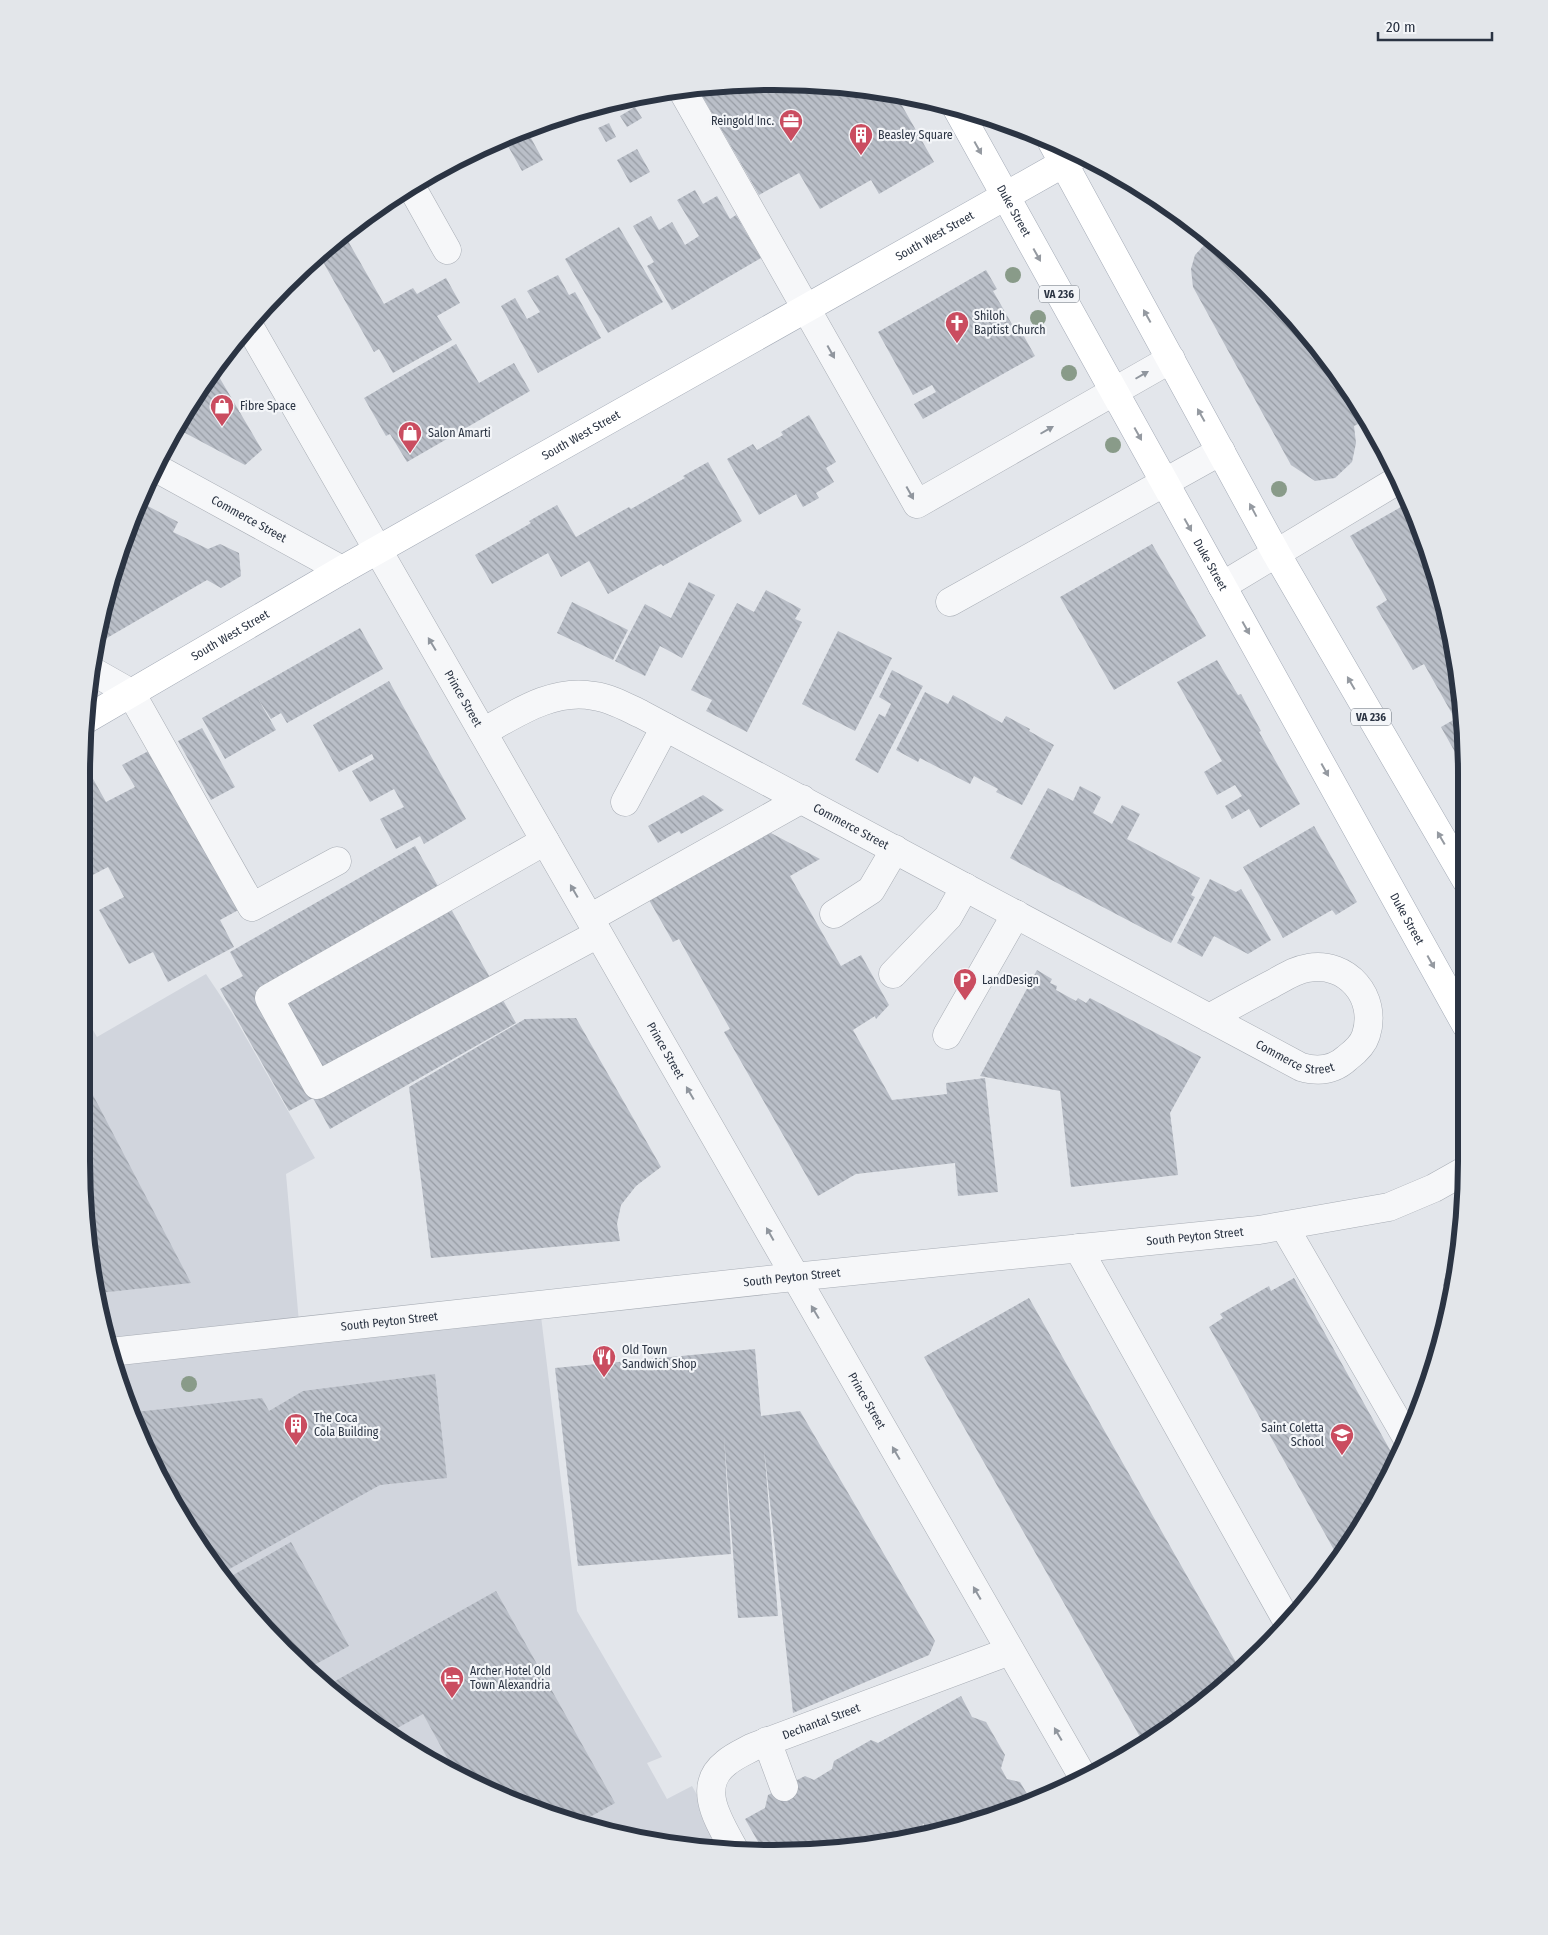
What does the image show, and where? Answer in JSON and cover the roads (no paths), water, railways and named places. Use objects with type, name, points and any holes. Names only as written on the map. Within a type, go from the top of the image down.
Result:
[{"type":"main road","name":"Duke Street","points":[[961,116],[1004,197],[1165,482],[1458,1011]]},
{"type":"main road","name":"South West Street","points":[[93,716],[377,550],[1004,197],[1064,155]]},
{"type":"main road","name":"VA 236","points":[[1068,157],[1171,359],[1276,553],[1458,866]]},
{"type":"street","points":[[686,96],[917,504],[1171,359]]},
{"type":"street","points":[[415,192],[447,250]]},
{"type":"street","name":"Prince Street","points":[[253,332],[1080,1772]]},
{"type":"street","points":[[950,602],[1221,451]]},
{"type":"street","name":"Commerce Street","points":[[161,471],[342,570]]},
{"type":"street","points":[[1222,586],[1393,483]]},
{"type":"street","points":[[98,674],[131,693],[252,907],[338,861]]},
{"type":"street","name":"Commerce Street","points":[[484,732],[527,707],[550,698],[594,695],[615,702],[802,799],[965,887],[1016,914],[1209,1018],[1301,1067],[1312,1070],[1332,1067],[1344,1061],[1358,1049],[1366,1036],[1369,1022],[1367,1006],[1362,992],[1354,981],[1345,974],[1318,967],[1299,970],[1209,1018]]},
{"type":"street","points":[[625,802],[665,727]]},
{"type":"street","points":[[545,841],[269,998],[317,1085],[594,926],[802,799]]},
{"type":"street","points":[[834,914],[872,890],[895,849]]},
{"type":"street","points":[[893,974],[948,917],[965,887]]},
{"type":"street","points":[[947,1035],[1016,914]]},
{"type":"street","name":"South Peyton Street","points":[[117,1351],[794,1277],[1259,1230],[1389,1207],[1434,1188],[1458,1175]]},
{"type":"street","points":[[1284,1226],[1403,1430]]},
{"type":"street","points":[[1078,1248],[1284,1616]]},
{"type":"street","name":"Dechantal Street","points":[[732,1844],[714,1813],[710,1792],[716,1774],[725,1763],[768,1741],[1010,1650]]},
{"type":"street","points":[[768,1741],[784,1787]]},
{"type":"place","name":"Reingold Inc.","points":[[791,142]]},
{"type":"place","name":"Beasley Square","points":[[861,156]]},
{"type":"place","name":"Shiloh Baptist Church","points":[[957,344]]},
{"type":"place","name":"Fibre Space","points":[[222,427]]},
{"type":"place","name":"Salon Amarti","points":[[410,454]]},
{"type":"place","name":"LandDesign","points":[[965,1001]]},
{"type":"place","name":"Old Town Sandwich Shop","points":[[604,1378]]},
{"type":"place","name":"The Coca Cola Building","points":[[296,1446]]},
{"type":"place","name":"Saint Coletta School","points":[[1342,1456]]},
{"type":"place","name":"Archer Hotel Old Town Alexandria","points":[[452,1699]]}]
